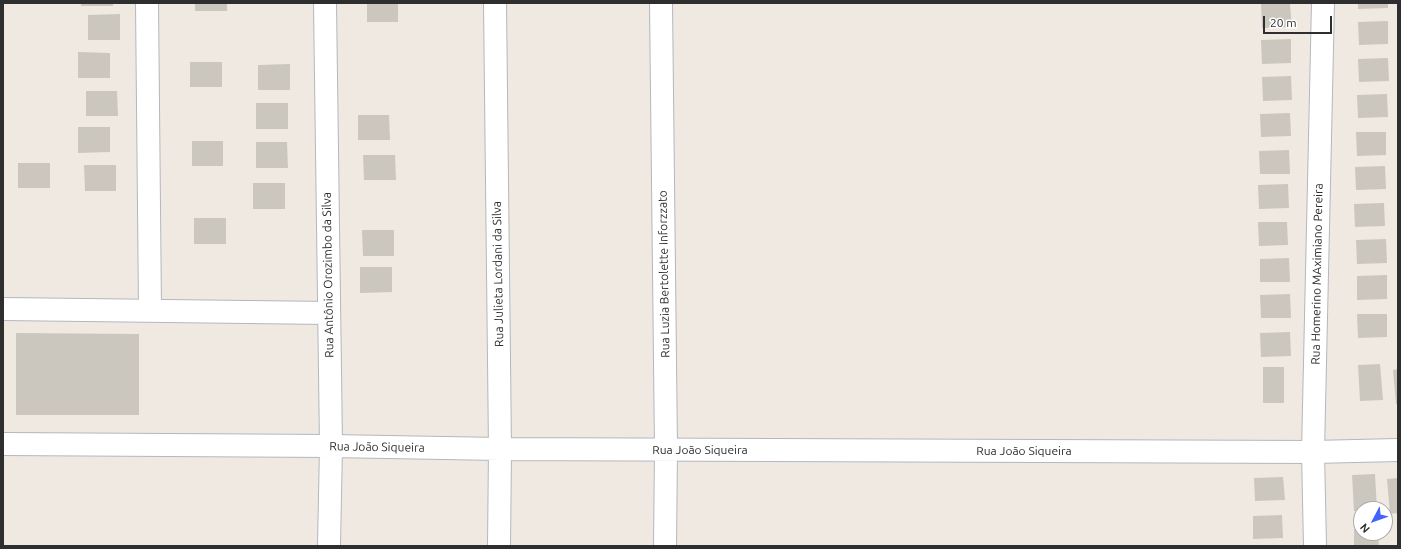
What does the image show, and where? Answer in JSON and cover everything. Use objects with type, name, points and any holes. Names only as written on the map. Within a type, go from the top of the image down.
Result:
[{"type":"street","points":[[147,3],[150,310]]},
{"type":"street","name":"Rua Antônio Orozimbo da Silva","points":[[325,3],[331,446],[329,546]]},
{"type":"street","name":"Rua Julieta Lordani da Silva","points":[[494,3],[500,449],[499,546]]},
{"type":"street","name":"Rua Luzia Bertolette Inforzzato","points":[[661,3],[666,450],[665,546]]},
{"type":"street","name":"Rua Homerino MAximiano Pereira","points":[[1315,546],[1314,452],[1323,3]]},
{"type":"street","points":[[3,309],[329,313]]},
{"type":"street","name":"Rua João Siqueira","points":[[3,444],[666,450],[1314,452],[1398,450]]},
{"type":"building","points":[[81,3],[113,3],[113,6],[81,6]]},
{"type":"building","points":[[195,3],[227,3],[227,11],[195,11]]},
{"type":"building","points":[[367,3],[398,3],[398,22],[367,22]]},
{"type":"building","points":[[1358,3],[1388,3],[1388,8],[1358,9]]},
{"type":"building","points":[[1261,4],[1290,4],[1292,27],[1262,28]]},
{"type":"building","points":[[120,14],[120,40],[88,40],[88,15]]},
{"type":"building","points":[[1388,21],[1388,44],[1359,45],[1358,22]]},
{"type":"building","points":[[1291,39],[1291,63],[1262,64],[1261,40]]},
{"type":"building","points":[[78,52],[110,53],[110,78],[78,78]]},
{"type":"building","points":[[1388,58],[1389,81],[1359,82],[1358,59]]},
{"type":"building","points":[[190,62],[222,62],[222,87],[190,87]]},
{"type":"building","points":[[290,64],[290,90],[258,90],[258,65]]},
{"type":"building","points":[[1291,76],[1292,100],[1263,101],[1262,77]]},
{"type":"building","points":[[86,91],[117,91],[118,116],[86,116]]},
{"type":"building","points":[[1387,94],[1388,117],[1358,118],[1357,95]]},
{"type":"building","points":[[256,103],[288,103],[288,129],[256,129]]},
{"type":"building","points":[[1290,113],[1291,136],[1261,137],[1260,114]]},
{"type":"building","points":[[358,115],[389,115],[390,140],[358,140]]},
{"type":"building","points":[[78,127],[110,127],[110,152],[78,153]]},
{"type":"building","points":[[1356,132],[1386,132],[1386,155],[1357,156]]},
{"type":"building","points":[[192,141],[223,141],[223,166],[192,166]]},
{"type":"building","points":[[256,142],[287,142],[288,168],[256,168]]},
{"type":"building","points":[[1289,150],[1290,174],[1260,174],[1259,151]]},
{"type":"building","points":[[363,155],[395,155],[396,180],[364,180]]},
{"type":"building","points":[[18,163],[50,163],[50,188],[18,188]]},
{"type":"building","points":[[84,165],[116,165],[116,191],[85,191]]},
{"type":"building","points":[[1385,166],[1386,189],[1356,190],[1355,167]]},
{"type":"building","points":[[253,183],[285,183],[285,209],[253,209]]},
{"type":"building","points":[[1288,184],[1289,208],[1259,209],[1258,185]]},
{"type":"building","points":[[1384,203],[1385,226],[1355,227],[1354,204]]},
{"type":"building","points":[[194,218],[226,218],[226,244],[194,244]]},
{"type":"building","points":[[1258,222],[1287,222],[1288,245],[1259,246]]},
{"type":"building","points":[[362,230],[394,230],[394,256],[363,256]]},
{"type":"building","points":[[1386,239],[1387,263],[1357,264],[1356,240]]},
{"type":"building","points":[[1289,258],[1290,282],[1260,282],[1260,259]]},
{"type":"building","points":[[360,267],[392,267],[392,292],[360,293]]},
{"type":"building","points":[[1387,275],[1387,299],[1357,300],[1357,276]]},
{"type":"building","points":[[1290,294],[1291,318],[1261,318],[1260,295]]},
{"type":"building","points":[[1357,314],[1387,314],[1387,337],[1358,338]]},
{"type":"building","points":[[1290,332],[1291,356],[1261,357],[1260,333]]},
{"type":"building","points":[[16,333],[139,334],[139,415],[16,415]]},
{"type":"building","points":[[1380,364],[1383,400],[1360,401],[1358,365]]},
{"type":"building","points":[[1263,367],[1284,367],[1284,403],[1263,403]]},
{"type":"building","points":[[1398,369],[1398,404],[1396,404],[1393,370]]},
{"type":"building","points":[[1375,474],[1377,501],[1353,501],[1352,475]]},
{"type":"building","points":[[1283,477],[1285,500],[1255,501],[1254,478]]},
{"type":"building","points":[[1398,478],[1398,513],[1393,514],[1393,501],[1389,501],[1387,479]]},
{"type":"building","points":[[1282,515],[1283,538],[1253,539],[1253,516]]},
{"type":"building","points":[[1354,541],[1379,541],[1379,546],[1354,546]]}]
